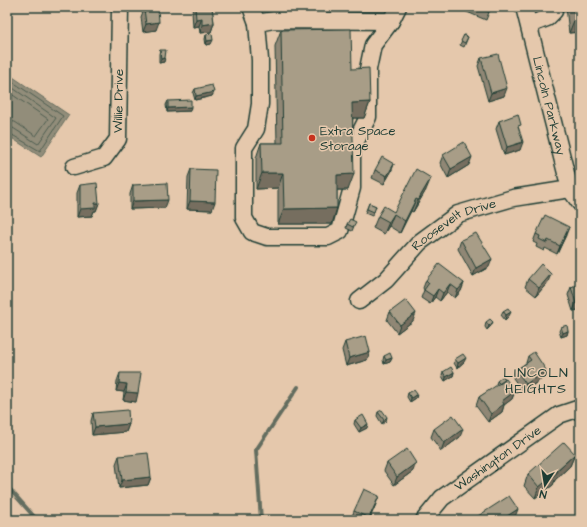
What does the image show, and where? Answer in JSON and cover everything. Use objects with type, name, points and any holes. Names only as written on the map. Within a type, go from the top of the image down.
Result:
[{"type":"street","name":"Willie Drive","points":[[74,167],[104,158],[118,139],[120,7]]},
{"type":"street","points":[[251,7],[257,23],[260,60],[260,104],[256,128],[244,148],[244,218],[252,232],[267,237],[328,236],[340,230],[352,188],[352,149],[368,117],[368,69],[373,45],[394,14]]},
{"type":"street","name":"Lincoln Parkway","points":[[524,7],[570,189],[580,203]]},
{"type":"street","points":[[529,25],[547,18],[554,11],[553,7]]},
{"type":"street","points":[[257,23],[274,20],[394,14]]},
{"type":"street","name":"Roosevelt Drive","points":[[359,301],[386,280],[420,242],[458,214],[512,198],[570,189]]},
{"type":"street","name":"Washington Drive","points":[[424,520],[442,498],[559,415],[580,408]]},
{"type":"water","points":[[7,73],[69,115],[41,157],[7,135]]},
{"type":"building","points":[[195,7],[212,7],[214,23],[202,25],[202,18],[196,19]]},
{"type":"building","points":[[477,7],[491,7],[489,12]]},
{"type":"building","points":[[574,7],[580,7],[580,17],[575,18]]},
{"type":"building","points":[[158,8],[159,22],[146,24],[144,9]]},
{"type":"building","name":"Extra Space Storage","points":[[351,29],[352,69],[369,68],[370,102],[352,103],[354,174],[337,175],[337,208],[284,209],[283,173],[262,173],[261,143],[283,143],[281,30]]},
{"type":"building","points":[[212,34],[213,40],[207,41],[206,35]]},
{"type":"building","points":[[464,35],[468,37],[465,43],[461,41]]},
{"type":"building","points":[[160,50],[166,50],[165,58],[161,59]]},
{"type":"building","points":[[498,54],[507,88],[491,93],[481,58]]},
{"type":"building","points":[[212,85],[214,92],[196,96],[195,89]]},
{"type":"building","points":[[191,100],[191,107],[168,108],[168,101]]},
{"type":"building","points":[[518,114],[521,125],[518,126],[523,142],[507,147],[499,121]]},
{"type":"building","points":[[464,142],[472,157],[451,169],[443,155]]},
{"type":"building","points":[[382,157],[394,164],[387,176],[375,170]]},
{"type":"building","points":[[191,169],[216,170],[215,202],[190,201]]},
{"type":"building","points":[[416,169],[431,178],[418,200],[416,199],[405,221],[394,214],[389,222],[378,216],[384,206],[394,212]]},
{"type":"building","points":[[97,183],[99,203],[95,203],[95,208],[80,209],[80,185]]},
{"type":"building","points":[[167,183],[168,200],[133,201],[133,185]]},
{"type":"building","points":[[369,203],[376,206],[374,212],[367,209]]},
{"type":"building","points":[[545,215],[569,227],[560,246],[548,240],[547,243],[539,239],[540,236],[536,234]]},
{"type":"building","points":[[350,219],[356,222],[353,227],[347,224]]},
{"type":"building","points":[[476,233],[492,259],[476,268],[461,240]]},
{"type":"building","points":[[439,264],[464,283],[458,290],[450,284],[443,293],[438,289],[433,296],[424,290],[429,283],[426,280]]},
{"type":"building","points":[[541,264],[551,274],[539,288],[528,279]]},
{"type":"building","points":[[580,284],[580,302],[576,303],[571,287]]},
{"type":"building","points":[[406,300],[416,313],[400,325],[390,312]]},
{"type":"building","points":[[508,308],[511,312],[506,315],[503,311]]},
{"type":"building","points":[[490,319],[493,322],[489,326],[486,322]]},
{"type":"building","points":[[567,325],[568,331],[563,333],[561,327]]},
{"type":"building","points":[[366,336],[370,352],[349,358],[345,342]]},
{"type":"building","points":[[534,352],[546,370],[526,384],[516,370],[531,360],[528,356]]},
{"type":"building","points":[[390,353],[392,358],[386,360],[384,356]]},
{"type":"building","points":[[463,354],[466,358],[458,363],[455,359]]},
{"type":"building","points":[[451,367],[454,372],[446,377],[443,372]]},
{"type":"building","points":[[120,373],[141,373],[138,393],[126,392],[127,384],[119,383]]},
{"type":"building","points":[[503,376],[505,380],[500,384],[497,381]]},
{"type":"building","points":[[506,379],[515,391],[502,401],[504,404],[491,414],[479,397]]},
{"type":"building","points":[[414,390],[417,394],[411,398],[408,393]]},
{"type":"building","points":[[128,410],[129,424],[95,427],[93,413]]},
{"type":"building","points":[[382,410],[387,417],[384,420],[378,412]]},
{"type":"building","points":[[363,415],[368,424],[361,428],[355,420]]},
{"type":"building","points":[[453,415],[463,429],[444,443],[434,429]]},
{"type":"building","points":[[564,442],[575,454],[556,471],[557,473],[539,487],[528,474]]},
{"type":"building","points":[[407,449],[416,463],[397,477],[387,463]]},
{"type":"building","points":[[148,453],[151,477],[122,480],[119,456]]},
{"type":"building","points":[[364,489],[379,496],[369,518],[354,511]]},
{"type":"building","points":[[509,496],[518,509],[501,520],[476,520],[475,518]]},
{"type":"waterway","points":[[261,520],[256,450],[298,387]]},
{"type":"waterway","points":[[7,486],[37,520]]},
{"type":"place","name":"Extra Space Storage","points":[[312,138]]},
{"type":"district","name":"LINCOLN HEIGHTS","points":[[536,382]]}]
